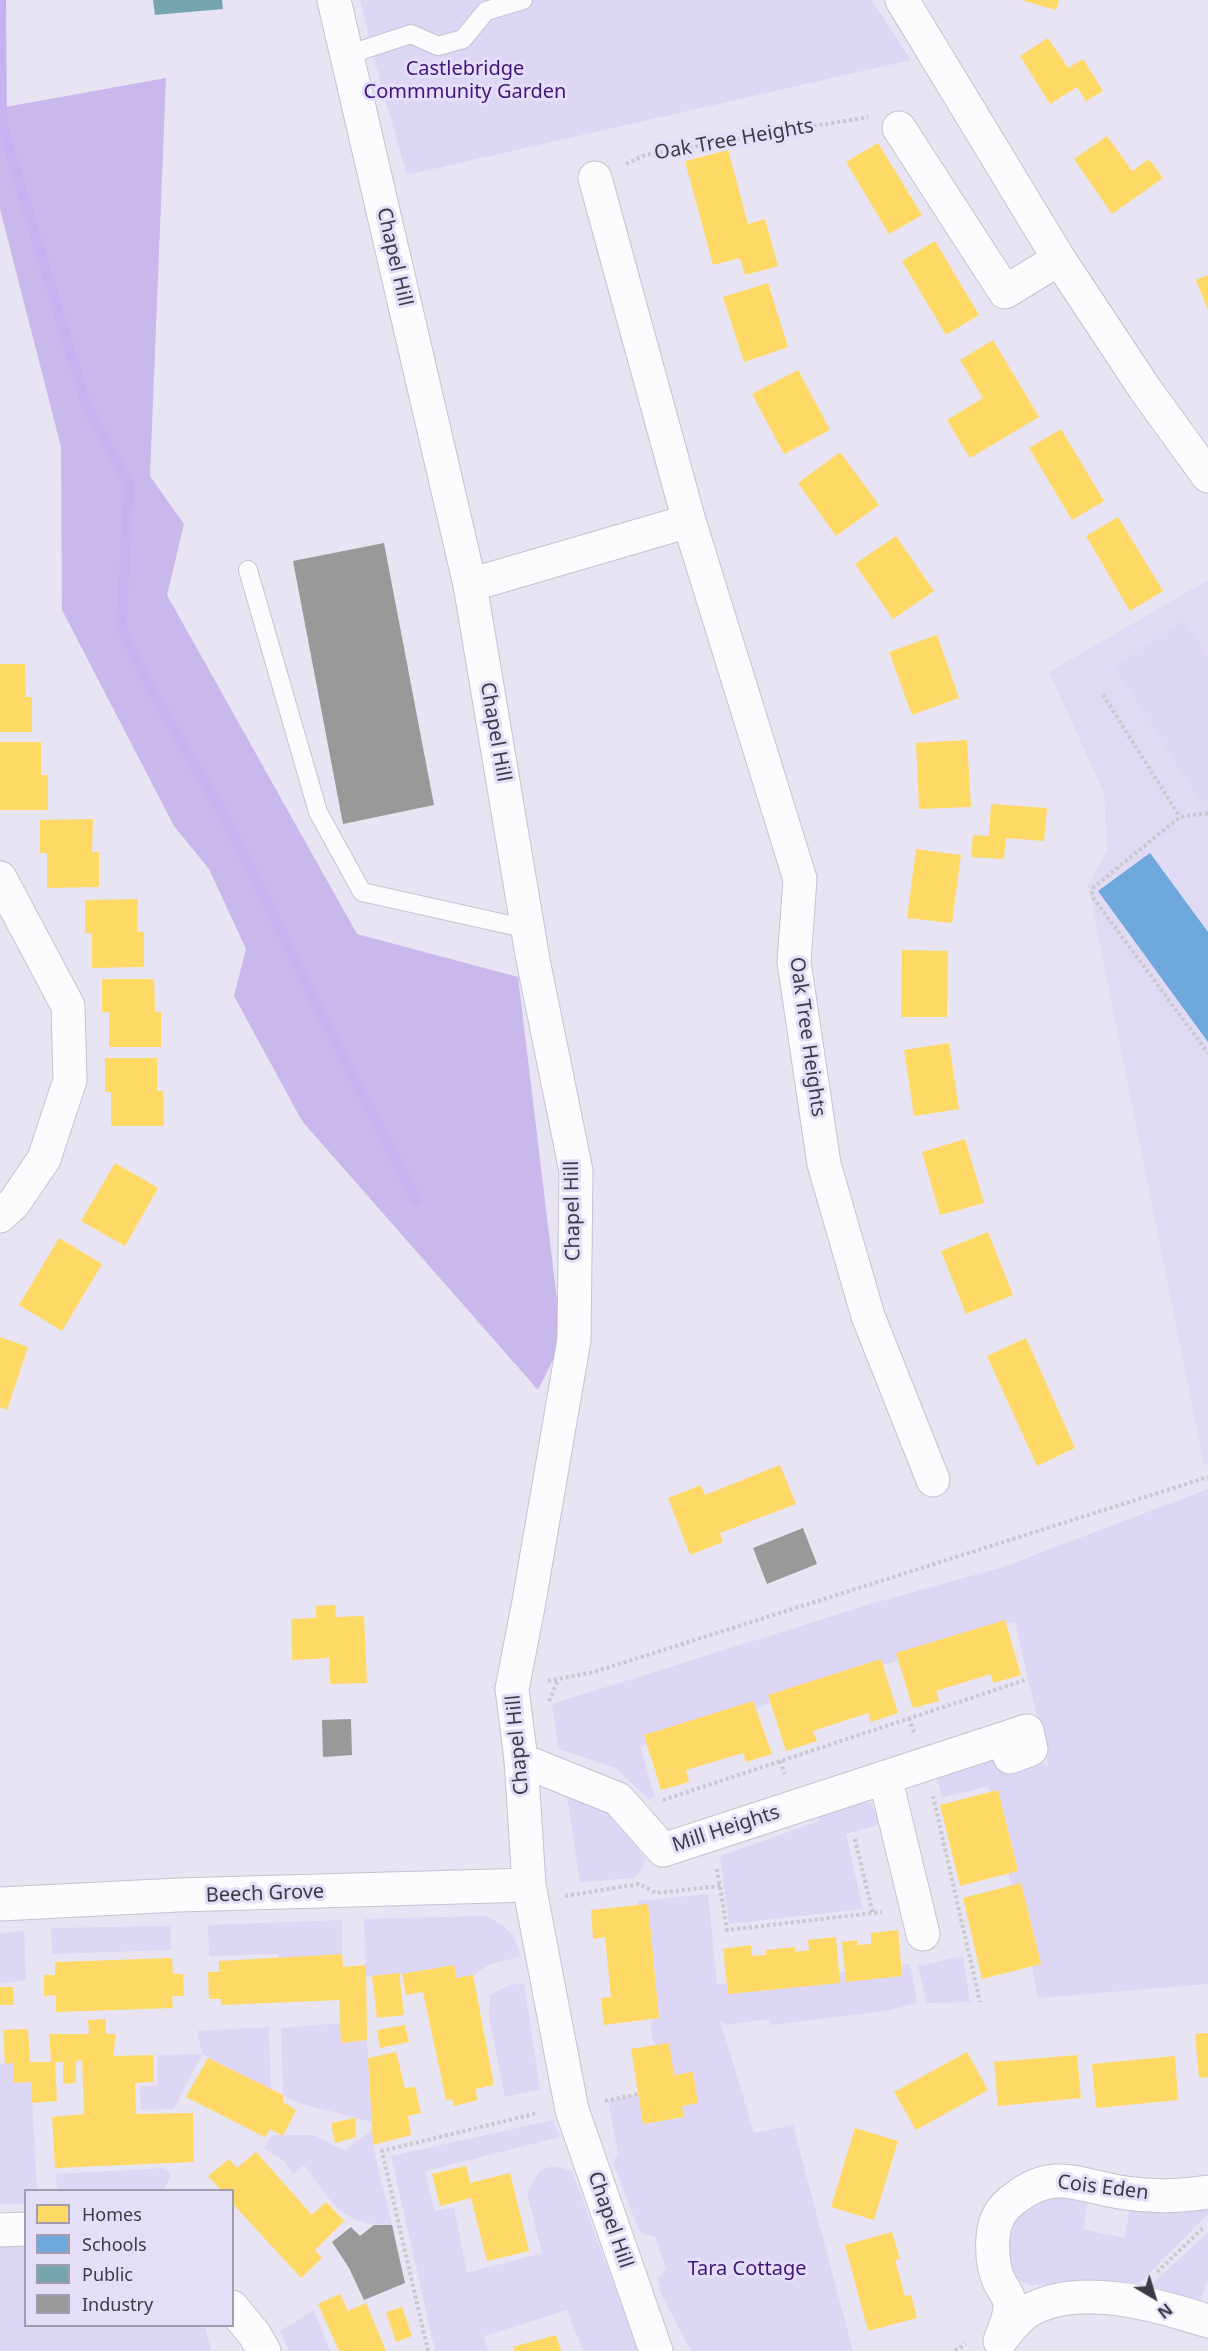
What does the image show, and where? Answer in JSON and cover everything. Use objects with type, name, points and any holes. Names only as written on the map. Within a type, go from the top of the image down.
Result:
[{"type":"street","name":"Chapel Hill","points":[[334,0],[470,585],[528,929],[576,1171],[574,1340],[512,1689],[521,1760],[529,1885],[572,2110],[656,2351]]},
{"type":"street","points":[[902,0],[1059,259],[1145,389],[1208,476]]},
{"type":"street","points":[[899,128],[1005,292],[1059,259]]},
{"type":"street","name":"Oak Tree Heights","points":[[595,178],[690,521],[800,879],[794,962],[824,1164],[868,1316],[933,1480]]},
{"type":"street","points":[[470,585],[690,521]]},
{"type":"street","points":[[0,878],[68,1006],[70,1080],[44,1159],[14,1203],[0,1216]]},
{"type":"street","name":"Mill Heights","points":[[521,1760],[618,1799],[663,1850],[1004,1739]]},
{"type":"street","points":[[885,1777],[922,1934]]},
{"type":"street","name":"Beech Grove","points":[[0,1904],[178,1895],[529,1885]]},
{"type":"street","name":"Cois Eden","points":[[996,2346],[1007,2325],[1010,2307],[998,2279],[992,2252],[994,2225],[1005,2206],[1029,2187],[1051,2180],[1071,2181],[1127,2193],[1163,2195],[1208,2192]]},
{"type":"street","points":[[0,2230],[24,2229]]},
{"type":"street","name":"Cois Eden","points":[[996,2346],[1013,2324],[1029,2311],[1050,2302],[1075,2298],[1134,2301],[1208,2321]]},
{"type":"street","points":[[234,2310],[264,2351]]},
{"type":"lane","points":[[347,55],[411,34],[438,46],[463,39],[486,11],[524,0]]},
{"type":"lane","points":[[248,570],[318,812],[362,892],[528,929]]},
{"type":"path","name":"Oak Tree Heights","points":[[595,178],[645,155],[870,117],[899,128]]},
{"type":"path","points":[[1103,695],[1180,817]]},
{"type":"path","points":[[1208,813],[1180,817],[1094,887],[1092,892],[1094,899],[1208,1053]]},
{"type":"path","points":[[512,1689],[594,1672],[1208,1477]]},
{"type":"path","points":[[656,1802],[1028,1679]]},
{"type":"path","points":[[932,1789],[980,2002]]},
{"type":"path","points":[[855,1839],[873,1914]]},
{"type":"path","points":[[716,1863],[727,1930],[891,1911]]},
{"type":"path","points":[[561,1897],[639,1884],[656,1893],[720,1886]]},
{"type":"path","points":[[602,2102],[638,2094]]},
{"type":"path","points":[[428,2351],[382,2151],[539,2113]]},
{"type":"path","points":[[1153,2276],[1208,2223]]},
{"type":"shaded area","points":[[166,78],[150,476],[184,524],[167,595],[357,934],[518,977],[562,1342],[538,1390],[302,1121],[234,996],[246,949],[209,869],[174,826],[62,610],[61,447],[0,209],[0,108]]},
{"type":"shaded area","points":[[1208,580],[1208,1463],[1204,1465],[1088,885],[1107,851],[1104,793],[1049,672]]},
{"type":"green space","name":"Castlebridge Commmunity Garden","points":[[360,0],[872,0],[911,60],[407,175],[380,82]]},
{"type":"green space","points":[[1184,620],[1208,656],[1208,799],[1202,803],[1114,667]]},
{"type":"green space","points":[[1208,1489],[1208,1984],[1038,1998],[1032,1967],[1041,1964],[1021,1884],[1011,1886],[1009,1873],[1018,1870],[998,1790],[989,1792],[988,1786],[942,1798],[936,1773],[995,1753],[1011,1770],[1044,1763],[1049,1769],[1015,1622],[978,1629],[897,1653],[899,1660],[883,1665],[881,1659],[768,1695],[770,1703],[756,1708],[753,1701],[701,1718],[640,1746],[655,1797],[649,1799],[615,1768],[559,1749],[552,1704],[874,1603],[1003,1567]]},
{"type":"green space","points":[[586,1796],[612,1815],[645,1859],[642,1870],[634,1878],[580,1882],[567,1797]]},
{"type":"green space","points":[[852,1799],[870,1804],[884,1823],[846,1834],[863,1909],[729,1924],[720,1856],[819,1821],[817,1812]]},
{"type":"green space","name":"Tara Cottage","points":[[708,1894],[717,1985],[727,1983],[728,1994],[840,1983],[839,1972],[845,1972],[847,1982],[902,1976],[902,1965],[910,1964],[917,2003],[886,2011],[771,2025],[767,2019],[728,2025],[720,2020],[754,2133],[793,2125],[853,2351],[691,2351],[661,2294],[657,2279],[666,2268],[655,2237],[644,2234],[638,2228],[613,2163],[618,2152],[608,2101],[638,2094],[644,2124],[684,2117],[682,2106],[698,2103],[693,2072],[674,2075],[660,2055],[654,2041],[652,2018],[659,2017],[648,1904],[638,1905],[638,1901]]},
{"type":"green space","points":[[483,1916],[508,1930],[516,1942],[520,1957],[490,1964],[473,1975],[456,1978],[453,1965],[402,1974],[366,1977],[364,1919]]},
{"type":"green space","points":[[342,1920],[342,1954],[278,1959],[278,1954],[209,1956],[208,1925]]},
{"type":"green space","points":[[170,1926],[171,1950],[52,1954],[51,1928]]},
{"type":"green space","points":[[24,1930],[26,1981],[0,1983],[0,1934]]},
{"type":"green space","points":[[963,1956],[970,2002],[927,2003],[918,1966]]},
{"type":"green space","points":[[524,1983],[540,2089],[505,2097],[489,2016],[490,1996],[502,1988]]},
{"type":"green space","points":[[340,2023],[341,2043],[367,2040],[372,2122],[295,2102],[283,2095],[281,2028]]},
{"type":"green space","points":[[269,2027],[271,2089],[202,2054],[197,2031]]},
{"type":"green space","points":[[202,2054],[174,2109],[141,2110],[140,2086],[157,2086],[158,2055]]},
{"type":"green space","points":[[13,2063],[14,2083],[31,2082],[37,2189],[24,2189],[24,2204],[0,2204],[0,2064]]},
{"type":"green space","points":[[553,2120],[560,2137],[425,2171],[435,2211],[454,2207],[467,2273],[542,2253],[527,2193],[540,2170],[554,2166],[572,2171],[638,2351],[583,2351],[567,2310],[484,2336],[488,2351],[435,2351],[391,2156]]},
{"type":"green space","points":[[372,2130],[373,2145],[392,2225],[374,2224],[349,2216],[331,2201],[304,2165],[293,2174],[285,2162],[264,2148],[272,2135],[314,2135],[344,2151]]},
{"type":"green space","points":[[164,2168],[169,2172],[170,2177],[164,2189],[57,2189],[56,2174]]},
{"type":"green space","points":[[1051,2195],[1088,2201],[1083,2229],[1124,2238],[1130,2209],[1208,2208],[1208,2214],[1140,2283],[1031,2285],[1019,2280],[1012,2272],[1008,2251],[1009,2239],[1016,2218],[1022,2209],[1031,2202]]},
{"type":"green space","points":[[1208,2232],[1208,2278],[1200,2301],[1150,2286]]},
{"type":"green space","points":[[0,2247],[24,2247],[24,2327],[205,2327],[211,2351],[0,2351]]},
{"type":"green space","points":[[314,2310],[330,2351],[289,2351],[280,2331]]},
{"type":"building: Homes","points":[[1021,0],[1059,0],[1056,10]]},
{"type":"building: Homes","points":[[1048,38],[1068,68],[1083,59],[1103,91],[1086,101],[1077,87],[1050,104],[1020,56]]},
{"type":"building: Homes","points":[[1107,136],[1132,171],[1149,159],[1163,178],[1112,214],[1074,159]]},
{"type":"building: Homes","points":[[878,143],[922,215],[889,234],[846,162]]},
{"type":"building: Homes","points":[[728,150],[748,224],[765,219],[778,266],[745,275],[740,258],[713,265],[685,161]]},
{"type":"building: Homes","points":[[935,241],[979,315],[946,335],[902,261]]},
{"type":"building: Homes","points":[[1208,275],[1208,310],[1196,280]]},
{"type":"building: Homes","points":[[768,283],[788,347],[744,362],[723,297]]},
{"type":"building: Homes","points":[[993,340],[1039,417],[970,458],[947,420],[983,398],[960,360]]},
{"type":"building: Homes","points":[[798,370],[830,430],[784,454],[752,394]]},
{"type":"building: Homes","points":[[1061,429],[1104,501],[1072,520],[1029,448]]},
{"type":"building: Homes","points":[[840,452],[879,505],[836,536],[798,483]]},
{"type":"building: Homes","points":[[1118,517],[1163,591],[1130,611],[1086,536]]},
{"type":"building: Homes","points":[[896,536],[934,591],[893,619],[855,564]]},
{"type":"building: Homes","points":[[937,635],[959,698],[912,715],[889,652]]},
{"type":"building: Homes","points":[[0,664],[25,664],[26,697],[32,697],[32,732],[0,732]]},
{"type":"building: Homes","points":[[967,740],[971,807],[919,809],[916,743]]},
{"type":"building: Homes","points":[[0,742],[41,742],[41,775],[48,775],[48,810],[0,810]]},
{"type":"building: Homes","points":[[991,804],[1047,808],[1044,841],[1006,838],[1004,859],[971,857],[973,835],[989,836]]},
{"type":"building: Homes","points":[[93,819],[92,852],[99,852],[99,887],[47,888],[47,853],[40,853],[40,820]]},
{"type":"building: Homes","points":[[916,849],[961,855],[952,923],[907,918]]},
{"type":"building: Homes","points":[[138,899],[137,932],[144,932],[144,967],[92,968],[92,933],[85,933],[85,900]]},
{"type":"building: Homes","points":[[902,950],[948,951],[947,1017],[901,1017]]},
{"type":"building: Homes","points":[[102,979],[154,979],[155,1012],[161,1012],[161,1047],[109,1047],[109,1012],[102,1012]]},
{"type":"building: Homes","points":[[949,1043],[959,1109],[914,1116],[904,1050]]},
{"type":"building: Homes","points":[[105,1058],[157,1058],[157,1091],[163,1091],[164,1126],[111,1126],[111,1092],[105,1092]]},
{"type":"building: Homes","points":[[965,1139],[984,1203],[940,1215],[922,1152]]},
{"type":"building: Homes","points":[[115,1163],[158,1188],[125,1246],[81,1221]]},
{"type":"building: Homes","points":[[988,1232],[1013,1295],[966,1314],[941,1251]]},
{"type":"building: Homes","points":[[59,1238],[102,1264],[62,1331],[19,1305]]},
{"type":"building: Homes","points":[[0,1337],[28,1347],[7,1410],[0,1407]]},
{"type":"building: Homes","points":[[1026,1338],[1075,1448],[1037,1466],[987,1356]]},
{"type":"building: Homes","points":[[780,1465],[796,1504],[720,1533],[723,1542],[690,1555],[668,1498],[701,1485],[705,1495]]},
{"type":"building: Homes","points":[[335,1605],[336,1617],[364,1616],[367,1683],[330,1684],[329,1658],[292,1660],[291,1619],[316,1618],[316,1606]]},
{"type":"building: Homes","points":[[1005,1620],[1021,1675],[993,1683],[991,1674],[936,1691],[939,1701],[913,1708],[896,1653]]},
{"type":"building: Homes","points":[[881,1659],[898,1713],[871,1722],[868,1713],[813,1731],[817,1741],[786,1751],[768,1695]]},
{"type":"building: Homes","points":[[753,1701],[772,1754],[746,1762],[743,1753],[686,1770],[689,1782],[661,1790],[644,1735]]},
{"type":"building: Homes","points":[[998,1790],[1018,1871],[960,1886],[940,1805]]},
{"type":"building: Homes","points":[[1021,1883],[1041,1964],[982,1979],[963,1898]]},
{"type":"building: Homes","points":[[648,1904],[659,2018],[604,2025],[601,1998],[611,1997],[605,1937],[593,1939],[591,1910]]},
{"type":"building: Homes","points":[[898,1930],[902,1976],[846,1982],[842,1942],[857,1940],[857,1945],[871,1944],[871,1933]]},
{"type":"building: Homes","points":[[836,1937],[840,1983],[728,1994],[723,1949],[751,1945],[752,1956],[766,1955],[766,1950],[795,1947],[795,1952],[809,1950],[808,1940]]},
{"type":"building: Homes","points":[[342,1954],[343,1967],[366,1965],[367,2040],[341,2043],[339,2000],[221,2005],[221,1999],[209,1999],[208,1972],[219,1972],[219,1961]]},
{"type":"building: Homes","points":[[172,1958],[173,1974],[183,1974],[184,1996],[172,1996],[173,2008],[56,2012],[56,1995],[44,1996],[44,1975],[55,1975],[55,1962]]},
{"type":"building: Homes","points":[[454,1965],[456,1978],[473,1975],[494,2085],[475,2089],[478,2100],[454,2106],[452,2099],[446,2100],[423,1992],[406,1995],[402,1974]]},
{"type":"building: Homes","points":[[399,1973],[404,2015],[377,2018],[372,1976]]},
{"type":"building: Homes","points":[[0,1987],[13,1987],[14,2005],[0,2005]]},
{"type":"building: Homes","points":[[106,2019],[106,2034],[116,2034],[113,2056],[153,2055],[154,2082],[135,2083],[136,2114],[193,2113],[194,2162],[55,2168],[52,2117],[84,2114],[82,2060],[76,2061],[76,2083],[63,2084],[63,2062],[55,2062],[57,2101],[32,2103],[31,2082],[13,2083],[13,2063],[5,2064],[3,2030],[28,2029],[30,2062],[51,2062],[49,2034],[89,2034],[88,2020]]},
{"type":"building: Homes","points":[[405,2025],[409,2042],[380,2048],[377,2030]]},
{"type":"building: Homes","points":[[1208,2033],[1208,2077],[1199,2078],[1195,2034]]},
{"type":"building: Homes","points":[[669,2043],[674,2075],[693,2072],[698,2103],[682,2106],[684,2117],[643,2124],[631,2049]]},
{"type":"building: Homes","points":[[396,2052],[405,2088],[415,2087],[421,2113],[408,2116],[411,2135],[373,2145],[368,2058]]},
{"type":"building: Homes","points":[[967,2052],[988,2090],[916,2130],[894,2092]]},
{"type":"building: Homes","points":[[1077,2055],[1081,2098],[998,2106],[994,2062]]},
{"type":"building: Homes","points":[[1175,2056],[1178,2100],[1096,2108],[1092,2064]]},
{"type":"building: Homes","points":[[208,2058],[283,2095],[283,2102],[296,2110],[283,2136],[270,2129],[265,2137],[186,2097]]},
{"type":"building: Homes","points":[[355,2118],[356,2137],[335,2143],[331,2123]]},
{"type":"building: Homes","points":[[855,2128],[898,2141],[874,2220],[831,2207]]},
{"type":"building: Homes","points":[[256,2152],[312,2215],[326,2202],[344,2221],[315,2250],[322,2258],[301,2278],[234,2205],[234,2189],[220,2189],[208,2176],[229,2159],[237,2168]]},
{"type":"building: Homes","points":[[466,2166],[470,2183],[510,2173],[529,2251],[487,2261],[471,2198],[440,2206],[432,2174]]},
{"type":"building: Homes","points":[[892,2232],[900,2259],[895,2260],[905,2296],[911,2295],[917,2318],[868,2331],[845,2245]]},
{"type":"building: Homes","points":[[340,2294],[348,2311],[366,2303],[386,2351],[339,2351],[318,2304]]},
{"type":"building: Homes","points":[[402,2307],[412,2336],[396,2342],[386,2312]]},
{"type":"building: Homes","points":[[556,2335],[561,2351],[514,2351],[513,2347]]},
{"type":"building: Schools","points":[[1150,853],[1208,932],[1208,1042],[1098,891]]},
{"type":"building: Public","points":[[153,0],[222,0],[223,9],[155,15]]},
{"type":"building: Industry","points":[[384,543],[434,805],[343,824],[293,561]]},
{"type":"building: Industry","points":[[803,1528],[817,1564],[767,1584],[753,1548]]},
{"type":"building: Industry","points":[[351,1719],[352,1755],[323,1757],[322,1720]]},
{"type":"building: Industry","points":[[374,2225],[392,2225],[405,2283],[364,2300],[349,2268],[332,2242],[351,2227],[360,2236]]},
{"type":"waterway","points":[[1,0],[2,125],[86,404],[129,485],[121,628],[156,698],[226,819],[416,1200]]}]
